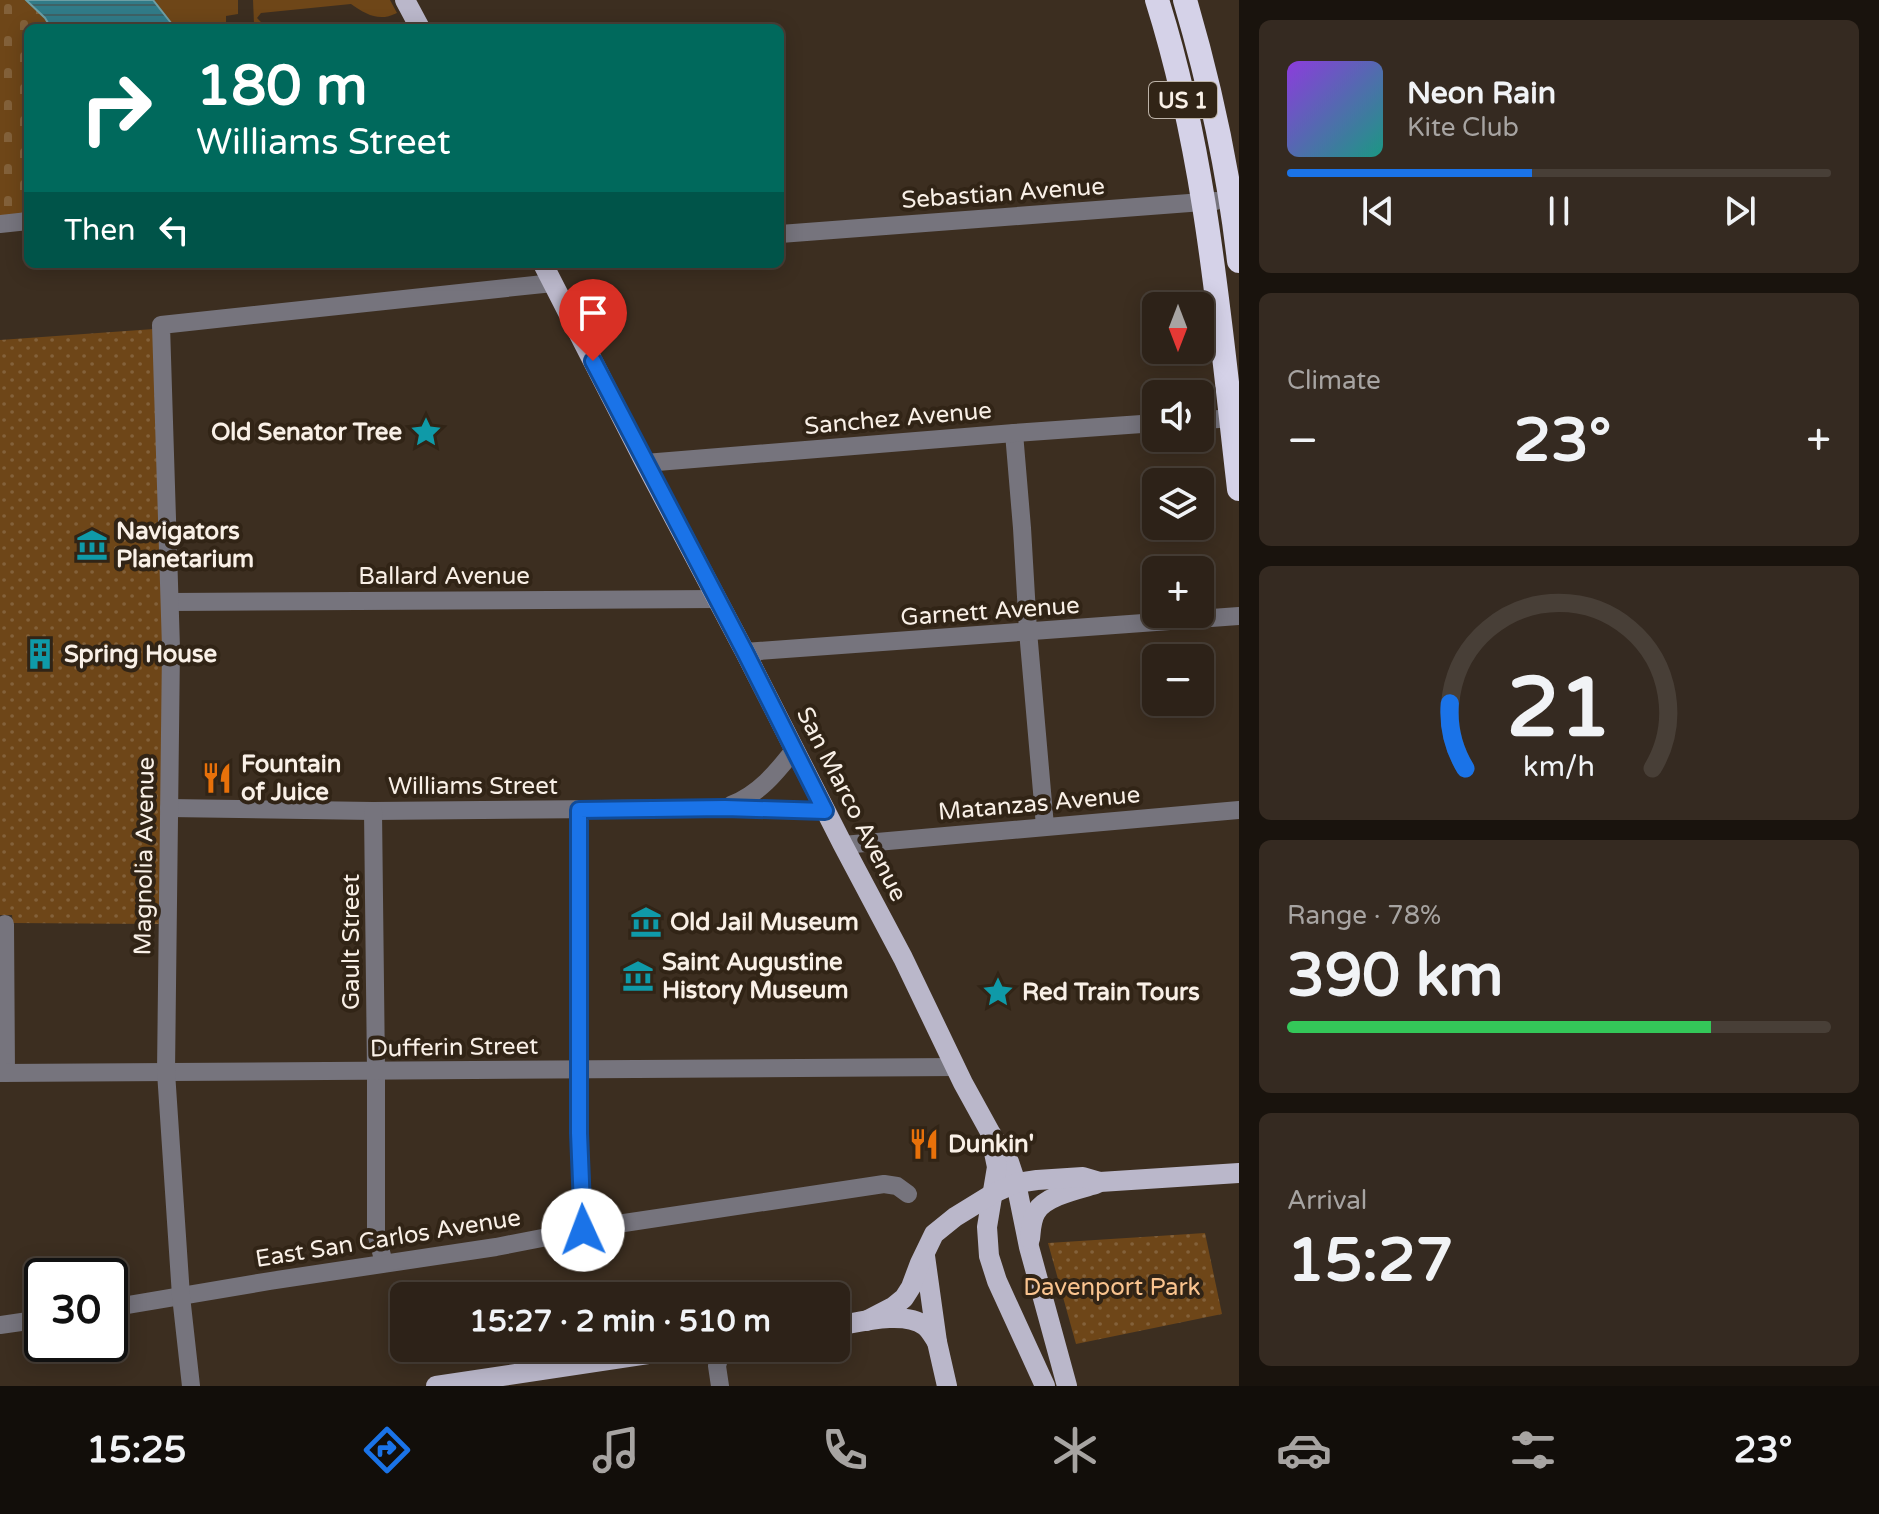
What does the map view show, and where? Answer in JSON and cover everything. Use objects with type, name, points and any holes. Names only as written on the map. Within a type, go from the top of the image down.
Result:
[{"type":"highway","name":"US 1","points":[[1157,0],[1185,105],[1203,202],[1235,418],[1239,489]]},
{"type":"highway","name":"US 1","points":[[1185,0],[1210,97],[1231,200],[1239,261]]},
{"type":"main road","points":[[405,0],[418,24]]},
{"type":"main road","name":"San Marco Avenue","points":[[545,268],[903,958],[956,1067],[1009,1162],[1063,1380]]},
{"type":"main road","points":[[990,1132],[997,1167],[986,1203],[989,1256],[1045,1386]]},
{"type":"main road","points":[[1029,1247],[1033,1216],[1048,1200],[1100,1182],[1239,1173]]},
{"type":"main road","points":[[866,1321],[904,1298],[934,1234],[955,1217],[986,1203],[1016,1183],[1083,1177],[1100,1182]]},
{"type":"main road","points":[[986,1203],[1006,1219],[1029,1247]]},
{"type":"main road","points":[[925,1252],[937,1342],[947,1386]]},
{"type":"main road","points":[[850,1324],[901,1318],[913,1320],[928,1329],[937,1342]]},
{"type":"main road","points":[[436,1386],[595,1362]]},
{"type":"street","name":"Sebastian Avenue","points":[[784,234],[1231,200]]},
{"type":"street","points":[[0,224],[24,221]]},
{"type":"street","name":"Magnolia Avenue","points":[[191,1386],[181,1296],[166,1072],[170,602],[161,325],[553,283]]},
{"type":"street","points":[[1214,419],[1235,418]]},
{"type":"street","name":"Sanchez Avenue","points":[[645,463],[1142,424]]},
{"type":"street","points":[[1014,433],[1045,826]]},
{"type":"street","name":"Ballard Avenue","points":[[170,602],[717,599]]},
{"type":"street","name":"Garnett Avenue","points":[[745,652],[1239,616]]},
{"type":"street","points":[[725,808],[757,792],[794,750]]},
{"type":"street","name":"Williams Street","points":[[169,808],[373,811],[725,808],[825,811]]},
{"type":"street","points":[[579,810],[579,1133],[583,1230]]},
{"type":"street","name":"Matanzas Avenue","points":[[843,845],[1239,810]]},
{"type":"street","name":"Gault Street","points":[[373,811],[376,1233],[384,1263]]},
{"type":"street","points":[[3,1073],[5,924]]},
{"type":"street","name":"Dufferin Street","points":[[3,1073],[956,1067]]},
{"type":"street","name":"East San Carlos Avenue","points":[[128,1305],[884,1184],[897,1186],[908,1194]]},
{"type":"street","points":[[0,1325],[24,1322]]},
{"type":"street","points":[[720,1362],[720,1386]]},
{"type":"green space","points":[[0,0],[26,0],[49,24],[24,24],[24,215],[0,217]]},
{"type":"green space","points":[[153,0],[238,0],[238,14],[226,16],[226,24],[172,24]]},
{"type":"green space","points":[[253,0],[390,0],[397,13],[373,16],[351,4],[261,13],[257,18],[263,24],[254,24]]},
{"type":"green space","points":[[154,329],[163,603],[160,924],[13,923],[12,915],[0,915],[0,340]]},
{"type":"green space","name":"Davenport Park","points":[[1205,1233],[1222,1314],[1076,1344],[1048,1243]]},
{"type":"water","points":[[26,0],[153,0],[172,24],[49,24]]},
{"type":"place","name":"Old Senator Tree","points":[[426,432]]},
{"type":"place","name":"Navigators Planetarium","points":[[92,545]]},
{"type":"place","name":"Spring House","points":[[40,654]]},
{"type":"place","name":"Fountain of Juice","points":[[217,778]]},
{"type":"place","name":"Old Jail Museum","points":[[646,922]]},
{"type":"place","name":"Saint Augustine History Museum","points":[[638,976]]},
{"type":"place","name":"Red Train Tours","points":[[998,992]]},
{"type":"place","name":"Dunkin'","points":[[924,1144]]},
{"type":"route","points":[[583,1230],[579,1133],[579,810],[725,808],[825,811],[593,361]]}]
